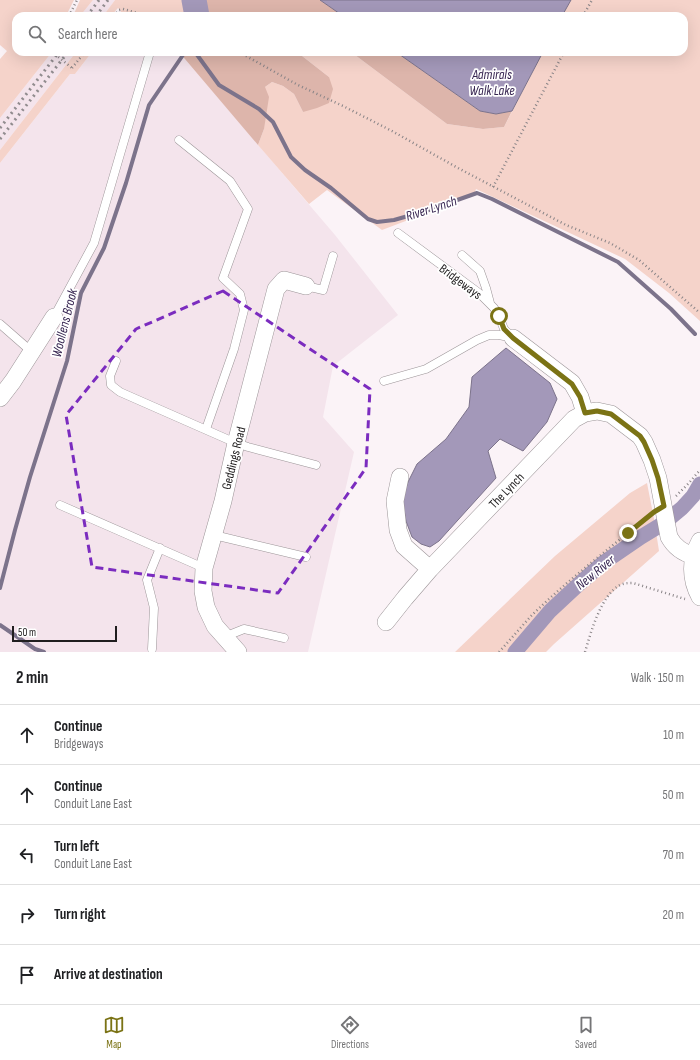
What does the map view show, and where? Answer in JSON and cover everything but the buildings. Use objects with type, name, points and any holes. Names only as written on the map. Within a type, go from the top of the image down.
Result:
[{"type":"street","name":"Geddings Road","points":[[238,652],[215,626],[206,607],[203,591],[204,568],[214,535],[236,443],[276,290],[284,280],[306,286]]},
{"type":"street","points":[[0,398],[13,381],[54,318]]},
{"type":"street","points":[[513,338],[572,384],[580,397],[585,413],[597,411],[611,414],[640,436],[652,460],[658,478],[669,537],[678,549],[694,556]]},
{"type":"street","name":"The Lynch","points":[[386,622],[430,569],[574,420],[585,413]]},
{"type":"street","points":[[400,477],[395,502],[398,530],[404,546],[430,569]]},
{"type":"street","points":[[699,596],[692,576],[692,569],[696,549],[700,541]]},
{"type":"lane","points":[[54,318],[94,243],[149,56]]},
{"type":"lane","points":[[179,140],[230,181],[248,209],[223,278],[240,294],[244,310],[234,349],[206,429]]},
{"type":"lane","name":"Bridgeways","points":[[398,233],[479,293],[490,303],[499,316],[504,329],[513,338]]},
{"type":"lane","points":[[462,255],[480,271],[490,303]]},
{"type":"lane","points":[[306,286],[323,290],[333,256]]},
{"type":"lane","points":[[0,324],[32,352]]},
{"type":"lane","points":[[384,381],[426,369],[477,340],[489,335],[499,335],[513,338]]},
{"type":"lane","points":[[116,361],[110,376],[111,385],[120,392],[236,443],[316,465]]},
{"type":"lane","points":[[60,505],[204,568]]},
{"type":"lane","points":[[214,535],[306,557]]},
{"type":"lane","points":[[152,649],[154,608],[146,580],[160,548]]},
{"type":"lane","points":[[224,637],[244,630],[284,638]]},
{"type":"path","points":[[70,12],[77,0]]},
{"type":"path","points":[[585,12],[592,0]]},
{"type":"path","points":[[117,12],[123,9],[134,12]]},
{"type":"path","points":[[57,56],[72,68],[82,56]]},
{"type":"path","points":[[246,56],[298,85],[392,131],[566,225],[610,243],[639,260],[700,313]]},
{"type":"path","points":[[494,187],[562,56]]},
{"type":"path","points":[[499,652],[532,616],[561,589],[654,512],[664,508],[700,470]]},
{"type":"path","points":[[585,652],[599,612],[605,600],[613,590],[620,586],[627,583],[633,583],[684,599],[699,596]]},
{"type":"highlighted area","points":[[223,291],[370,389],[366,468],[278,593],[92,567],[66,415],[136,329]]},
{"type":"shaded area","points":[[0,0],[74,0],[68,12],[12,12],[12,56],[49,56],[0,118],[0,59],[7,51],[0,45]]},
{"type":"shaded area","points":[[80,0],[93,0],[83,12],[75,12]]},
{"type":"shaded area","points":[[93,0],[115,0],[106,12],[83,12]]},
{"type":"shaded area","points":[[115,0],[184,0],[187,11],[120,12],[118,8],[114,12],[106,12]]},
{"type":"shaded area","points":[[184,0],[320,0],[337,12],[186,12]]},
{"type":"shaded area","points":[[571,0],[700,0],[700,321],[669,293],[625,259],[476,189],[474,195],[382,230],[327,190],[309,204],[258,145],[264,129],[265,87],[272,82],[283,86],[294,94],[303,112],[329,77],[302,56],[356,56],[447,124],[483,129],[504,127],[541,56],[688,56],[688,12],[564,12]]},
{"type":"shaded area","points":[[49,56],[73,56],[0,150],[0,118]]},
{"type":"shaded area","points":[[73,56],[89,56],[75,74],[70,74],[0,163],[0,150]]},
{"type":"shaded area","points":[[89,56],[182,56],[335,235],[398,315],[333,366],[323,417],[354,452],[308,652],[0,652],[0,163],[70,74],[75,74]]},
{"type":"shaded area","points":[[182,56],[302,56],[329,77],[333,89],[329,103],[303,112],[294,94],[283,86],[272,82],[265,87],[269,97],[264,129],[258,145]]},
{"type":"shaded area","points":[[356,56],[402,56],[480,111],[496,114],[512,111],[504,127],[483,129],[447,124]]},
{"type":"shaded area","points":[[647,483],[659,551],[546,652],[455,652],[555,556],[630,493]]},
{"type":"water","points":[[320,0],[571,0],[564,12],[337,12]]},
{"type":"water","name":"Admirals Walk Lake","points":[[402,56],[541,56],[512,111],[496,114],[480,111]]},
{"type":"water","points":[[506,348],[550,383],[557,399],[547,422],[523,451],[500,439],[488,451],[496,478],[439,541],[430,547],[421,544],[412,537],[406,521],[402,499],[408,482],[417,464],[446,439],[469,407],[472,377]]},
{"type":"waterway","name":"River Lynch","points":[[194,0],[196,12]]},
{"type":"waterway","name":"Woollens Brook","points":[[0,588],[30,477],[67,361],[81,293],[104,248],[126,183],[149,105],[182,56]]},
{"type":"waterway","name":"River Lynch","points":[[198,56],[219,85],[259,109],[273,122],[291,157],[305,170],[331,188],[368,219],[377,222],[394,220],[429,210],[477,193],[492,199],[618,262],[671,309],[695,334]]},
{"type":"waterway","name":"New River","points":[[515,652],[550,611],[579,584],[603,563],[664,523],[682,508],[693,496],[700,484]]},
{"type":"waterway","name":"Woollens Brook","points":[[0,625],[35,649],[44,652]]},
{"type":"railway","points":[[90,12],[99,0]]},
{"type":"railway","points":[[99,12],[108,0]]},
{"type":"railway","points":[[0,128],[56,56]]},
{"type":"railway","points":[[0,139],[65,56]]},
{"type":"route","points":[[499,316],[504,329],[513,338],[572,384],[580,397],[585,413],[597,411],[611,414],[640,436],[644,442],[656,471],[664,506],[654,512],[628,533]]}]
